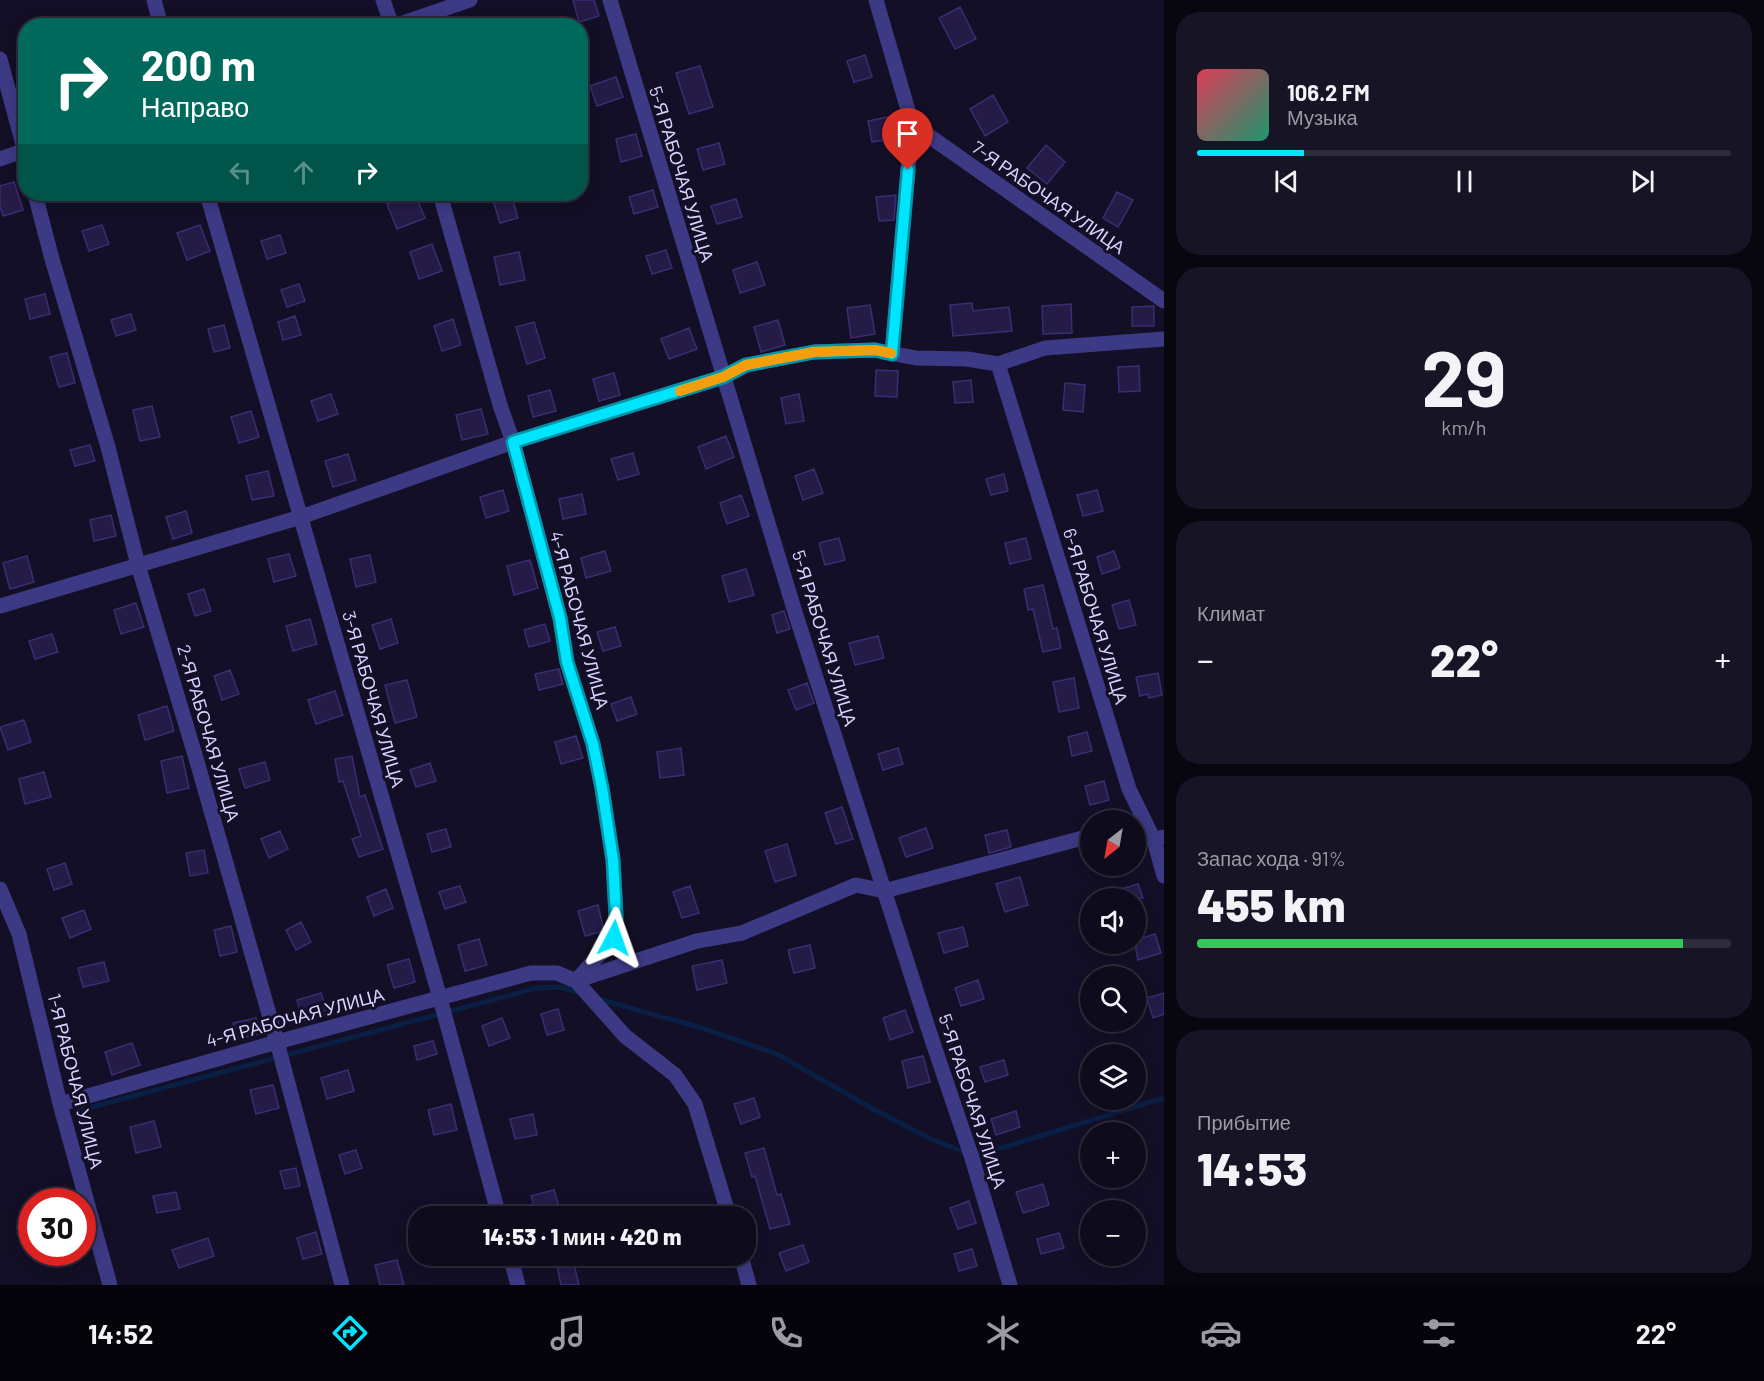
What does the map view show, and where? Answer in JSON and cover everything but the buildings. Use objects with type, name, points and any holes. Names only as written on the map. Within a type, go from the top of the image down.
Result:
[{"type":"street","points":[[154,0],[159,18]]},
{"type":"street","points":[[383,0],[390,18]]},
{"type":"street","points":[[417,18],[470,0]]},
{"type":"street","name":"5-Я РАБОЧАЯ УЛИЦА","points":[[610,0],[794,609],[971,1155],[1010,1285]]},
{"type":"street","points":[[876,0],[912,124],[892,354]]},
{"type":"street","points":[[0,59],[18,126]]},
{"type":"street","name":"7-Я РАБОЧАЯ УЛИЦА","points":[[912,124],[1164,301]]},
{"type":"street","points":[[0,159],[18,154]]},
{"type":"street","name":"2-Я РАБОЧАЯ УЛИЦА","points":[[37,201],[108,447],[138,564],[277,1042],[342,1285]]},
{"type":"street","name":"3-Я РАБОЧАЯ УЛИЦА","points":[[209,201],[440,998],[496,1206]]},
{"type":"street","name":"4-Я РАБОЧАЯ УЛИЦА","points":[[60,1104],[531,973],[557,973],[576,981],[614,938],[616,916],[613,860],[593,744],[567,662],[560,618],[513,442],[500,405],[442,201]]},
{"type":"street","points":[[0,606],[301,518],[513,442],[723,377],[746,365],[814,352],[875,350],[916,358],[967,359],[998,364],[1045,348],[1164,339]]},
{"type":"street","name":"6-Я РАБОЧАЯ УЛИЦА","points":[[998,364],[1129,789],[1159,838],[1164,876]]},
{"type":"street","points":[[726,1206],[695,1104],[675,1075],[625,1036],[576,981],[697,941],[742,933],[856,885],[884,891],[1080,839]]},
{"type":"street","name":"1-Я РАБОЧАЯ УЛИЦА","points":[[0,889],[19,934],[60,1104],[110,1285]]},
{"type":"street","points":[[513,1266],[518,1285]]},
{"type":"street","points":[[744,1266],[749,1285]]},
{"type":"waterway","points":[[77,1111],[537,988],[560,987],[581,993]]},
{"type":"waterway","points":[[598,999],[702,1028],[777,1054],[875,1110],[929,1138],[971,1155],[1164,1098]]},
{"type":"slow traffic","points":[[680,391],[723,377],[746,365],[814,352],[875,350],[891,353]]},
{"type":"route","points":[[614,938],[616,916],[613,860],[602,788],[593,744],[567,662],[560,618],[513,442],[723,377],[746,365],[814,352],[875,350],[892,354],[908,170]]}]
